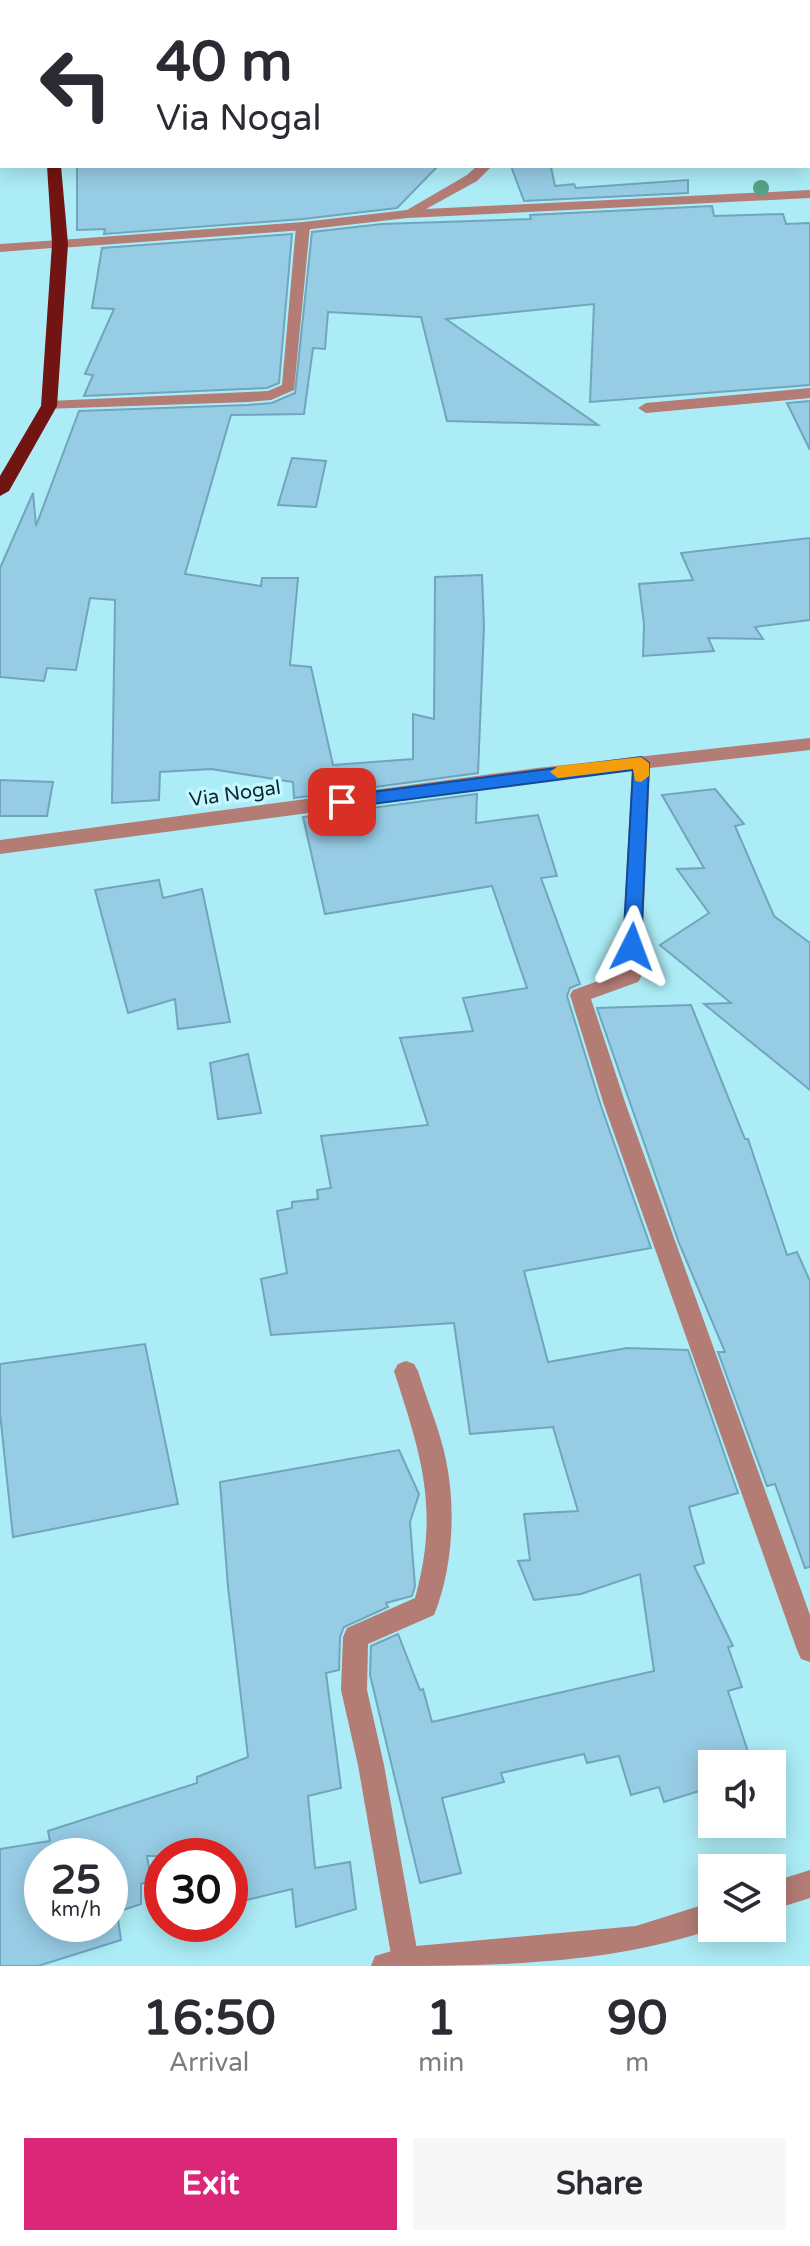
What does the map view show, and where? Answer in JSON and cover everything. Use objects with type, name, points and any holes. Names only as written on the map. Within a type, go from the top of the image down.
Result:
[{"type":"highway","points":[[0,491],[49,406],[60,244],[54,168]]},
{"type":"street","points":[[407,214],[472,178],[483,168]]},
{"type":"street","points":[[0,248],[303,226],[407,214],[810,194]]},
{"type":"street","points":[[49,406],[271,395],[289,387],[303,226]]},
{"type":"street","points":[[646,408],[810,393]]},
{"type":"street","name":"Via Nogal","points":[[0,847],[641,763],[810,744]]},
{"type":"street","points":[[641,763],[631,977],[580,995],[615,1105],[810,1650]]},
{"type":"street","points":[[406,1371],[434,1460],[438,1507],[434,1579],[425,1606],[356,1637],[354,1690],[371,1765],[395,1963],[636,1940],[698,1920]]},
{"type":"street","points":[[786,1892],[810,1884]]},
{"type":"building","points":[[77,168],[436,168],[397,208],[303,219],[104,234],[105,229],[77,230]]},
{"type":"building","points":[[512,168],[551,168],[555,186],[574,184],[576,188],[688,180],[688,193],[524,201]]},
{"type":"building","points":[[712,206],[714,216],[783,214],[786,224],[810,223],[810,385],[590,402],[594,304],[446,319],[598,425],[447,421],[421,317],[328,312],[325,349],[313,348],[304,414],[231,415],[185,574],[261,586],[262,578],[298,578],[290,665],[311,667],[333,765],[413,759],[413,714],[434,719],[435,577],[482,575],[484,626],[478,773],[294,798],[293,782],[211,769],[160,772],[159,800],[112,803],[115,600],[90,598],[76,670],[47,668],[44,681],[0,677],[0,568],[33,493],[36,526],[79,411],[272,403],[295,393],[312,232],[382,224],[531,219],[530,215]]},
{"type":"building","points":[[292,234],[279,383],[267,388],[84,396],[93,375],[85,374],[114,309],[92,308],[102,248]]},
{"type":"building","points":[[810,401],[810,450],[787,403]]},
{"type":"building","points":[[292,458],[326,461],[316,507],[278,505]]},
{"type":"building","points":[[810,538],[810,620],[755,627],[763,639],[708,638],[714,651],[643,656],[644,624],[639,584],[693,580],[681,553]]},
{"type":"building","points":[[0,780],[53,782],[47,816],[0,816]]},
{"type":"building","points":[[715,789],[744,824],[735,826],[774,916],[810,943],[810,1090],[704,1004],[731,1003],[660,945],[709,913],[677,869],[704,868],[662,795]]},
{"type":"building","points":[[477,794],[476,823],[538,815],[557,876],[541,878],[580,984],[570,988],[567,996],[601,1106],[651,1248],[524,1271],[548,1362],[627,1348],[688,1350],[738,1493],[689,1507],[704,1563],[694,1566],[733,1646],[728,1647],[742,1687],[728,1691],[747,1750],[698,1750],[698,1791],[664,1802],[659,1787],[631,1795],[619,1756],[587,1763],[584,1754],[501,1773],[504,1782],[442,1798],[461,1873],[420,1883],[370,1675],[371,1646],[398,1634],[420,1690],[423,1689],[432,1722],[654,1671],[640,1574],[581,1594],[534,1600],[518,1561],[530,1560],[524,1514],[578,1511],[553,1427],[470,1434],[454,1323],[271,1335],[261,1279],[287,1273],[277,1211],[292,1208],[292,1202],[318,1199],[317,1190],[331,1188],[321,1136],[428,1125],[400,1038],[473,1031],[463,998],[527,988],[492,886],[325,914],[303,817]]},
{"type":"building","points":[[159,880],[163,898],[202,889],[230,1022],[178,1029],[175,999],[128,1013],[95,890]]},
{"type":"building","points":[[691,1005],[745,1139],[748,1139],[787,1255],[797,1252],[810,1281],[810,1567],[805,1568],[775,1484],[767,1486],[718,1352],[725,1352],[679,1243],[597,1008]]},
{"type":"building","points":[[248,1054],[261,1113],[218,1119],[210,1063]]},
{"type":"building","points":[[145,1344],[178,1504],[13,1537],[0,1413],[0,1364]]},
{"type":"building","points":[[399,1450],[419,1494],[410,1522],[415,1586],[412,1596],[386,1603],[388,1607],[344,1627],[340,1637],[339,1670],[326,1673],[341,1788],[308,1796],[315,1868],[350,1862],[356,1909],[296,1927],[292,1889],[248,1900],[248,1838],[144,1838],[141,1904],[128,1908],[128,1838],[49,1838],[48,1831],[197,1783],[197,1777],[248,1757],[228,1587],[220,1482]]},
{"type":"building","points":[[24,1845],[24,1942],[115,1942],[38,1966],[0,1966],[0,1849]]},
{"type":"slow traffic","points":[[558,772],[641,763],[641,776]]},
{"type":"route","points":[[342,802],[537,774],[641,763],[632,947]]}]
